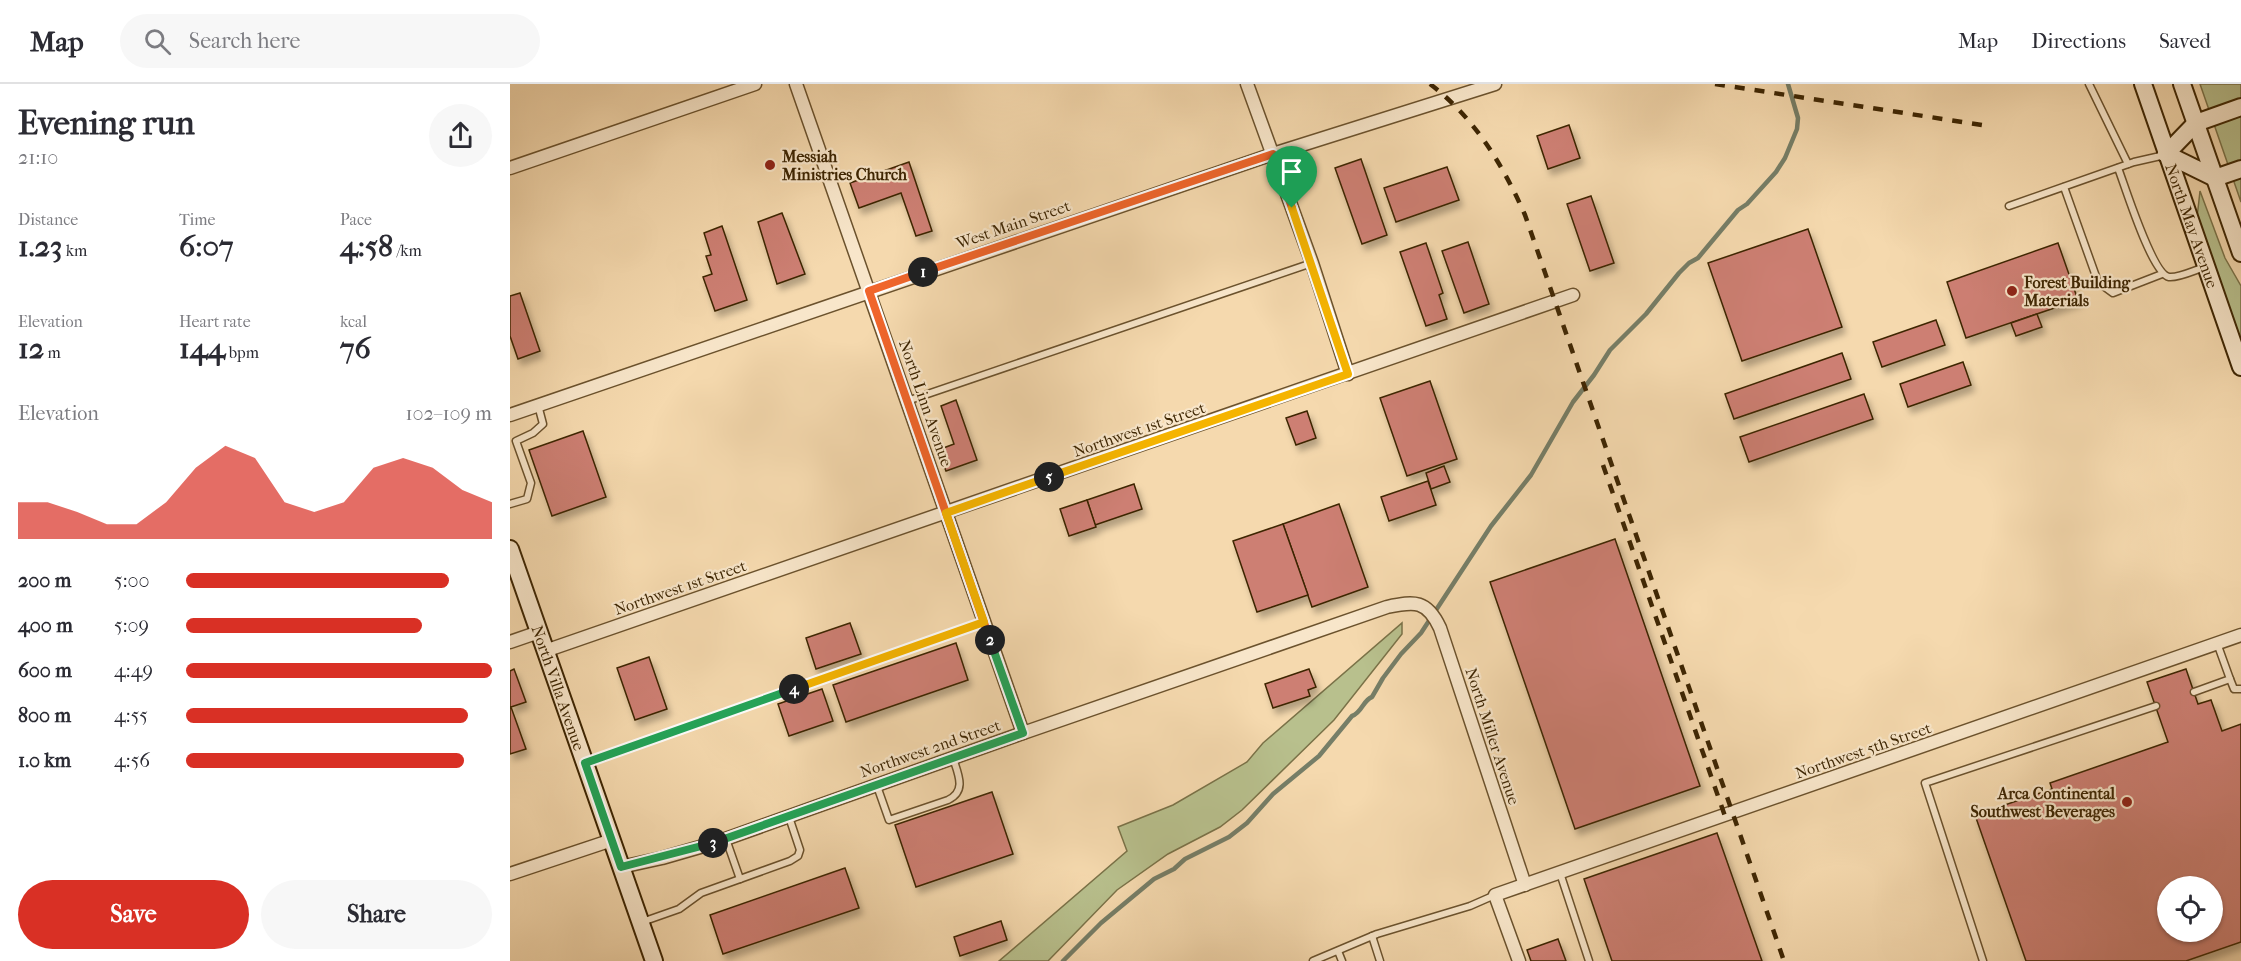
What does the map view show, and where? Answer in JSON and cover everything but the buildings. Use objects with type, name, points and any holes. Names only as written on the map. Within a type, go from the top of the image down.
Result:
[{"type":"main road","name":"North May Avenue","points":[[2143,84],[2241,367]]},
{"type":"main road","points":[[2182,84],[2241,253]]},
{"type":"main road","points":[[2241,107],[2196,123],[2166,154],[2215,178],[2241,169]]},
{"type":"main road","name":"North Villa Avenue","points":[[510,549],[654,961]]},
{"type":"street","points":[[510,168],[755,84]]},
{"type":"street","name":"North Linn Avenue","points":[[796,84],[1023,733]]},
{"type":"street","points":[[1247,84],[1312,263],[1348,374]]},
{"type":"street","name":"West Main Street","points":[[510,415],[1273,154],[1496,84]]},
{"type":"street","name":"Northwest 1st Street","points":[[545,651],[1573,295]]},
{"type":"street","name":"Northwest 2nd Street","points":[[621,867],[662,858],[726,839],[1387,607],[1412,603],[1424,607]]},
{"type":"street","name":"North Miller Avenue","points":[[1424,607],[1440,628],[1525,885]]},
{"type":"street","points":[[510,642],[539,632]]},
{"type":"street","name":"Northwest 5th Street","points":[[1495,895],[2241,635]]},
{"type":"street","points":[[510,874],[612,840]]},
{"type":"street","points":[[1495,895],[1519,961]]},
{"type":"lane","points":[[2089,84],[2128,164]]},
{"type":"lane","points":[[2009,206],[2128,164],[2166,154]]},
{"type":"lane","points":[[2118,168],[2151,257],[2163,274],[2171,277],[2206,266]]},
{"type":"lane","points":[[2064,187],[2098,282],[2113,293],[2163,274]]},
{"type":"lane","points":[[907,401],[1312,263]]},
{"type":"lane","points":[[510,504],[526,499],[531,483],[516,441],[533,433],[543,424],[538,405]]},
{"type":"lane","points":[[585,763],[984,622]]},
{"type":"lane","points":[[2217,644],[2234,689],[2241,689]]},
{"type":"lane","points":[[2194,692],[2230,679]]},
{"type":"lane","points":[[1983,961],[1925,783],[2156,706]]},
{"type":"lane","points":[[877,785],[889,820],[948,800],[955,797],[959,790],[960,779],[953,758]]},
{"type":"lane","points":[[641,922],[679,909],[701,893],[790,861],[798,856],[800,850],[789,817]]},
{"type":"lane","points":[[726,839],[740,879]]},
{"type":"lane","points":[[1560,873],[1589,961]]},
{"type":"lane","points":[[1313,961],[1372,936],[1470,906],[1495,895]]},
{"type":"lane","points":[[1372,936],[1380,961]]},
{"type":"lane","points":[[1338,951],[1342,961]]},
{"type":"green space","points":[[2200,84],[2241,84],[2241,202]]},
{"type":"green space","points":[[2200,191],[2225,258],[2241,286],[2241,342],[2197,218]]},
{"type":"green space","points":[[1402,623],[1402,634],[1334,720],[1242,810],[1220,827],[1168,854],[1117,890],[1048,961],[999,961],[1127,851],[1118,827],[1173,805],[1247,762],[1263,743]]},
{"type":"waterway","points":[[1063,961],[1101,923],[1154,879],[1174,869],[1185,859],[1229,837],[1247,823],[1273,794],[1319,756],[1352,716],[1372,697],[1401,654],[1421,633],[1491,526],[1531,475],[1573,402],[1610,350],[1646,314],[1679,273],[1698,258],[1738,210],[1747,204],[1776,172],[1785,158],[1797,129],[1798,118],[1788,84]]},
{"type":"railway","points":[[1430,84],[1460,111],[1486,143],[1525,215],[1784,961]]},
{"type":"railway","points":[[1715,84],[1982,125]]},
{"type":"railway","points":[[1603,465],[1727,822]]},
{"type":"place","name":"Messiah Ministries Church","points":[[770,165]]},
{"type":"place","name":"Forest Building Materials","points":[[2012,291]]},
{"type":"place","name":"Arca Continental Southwest Beverages","points":[[2127,802]]},
{"type":"route","points":[[1292,208],[1273,154],[869,291],[946,513],[1023,733],[714,843],[621,867],[585,763],[984,622],[946,513],[1348,374],[1292,208]]}]
